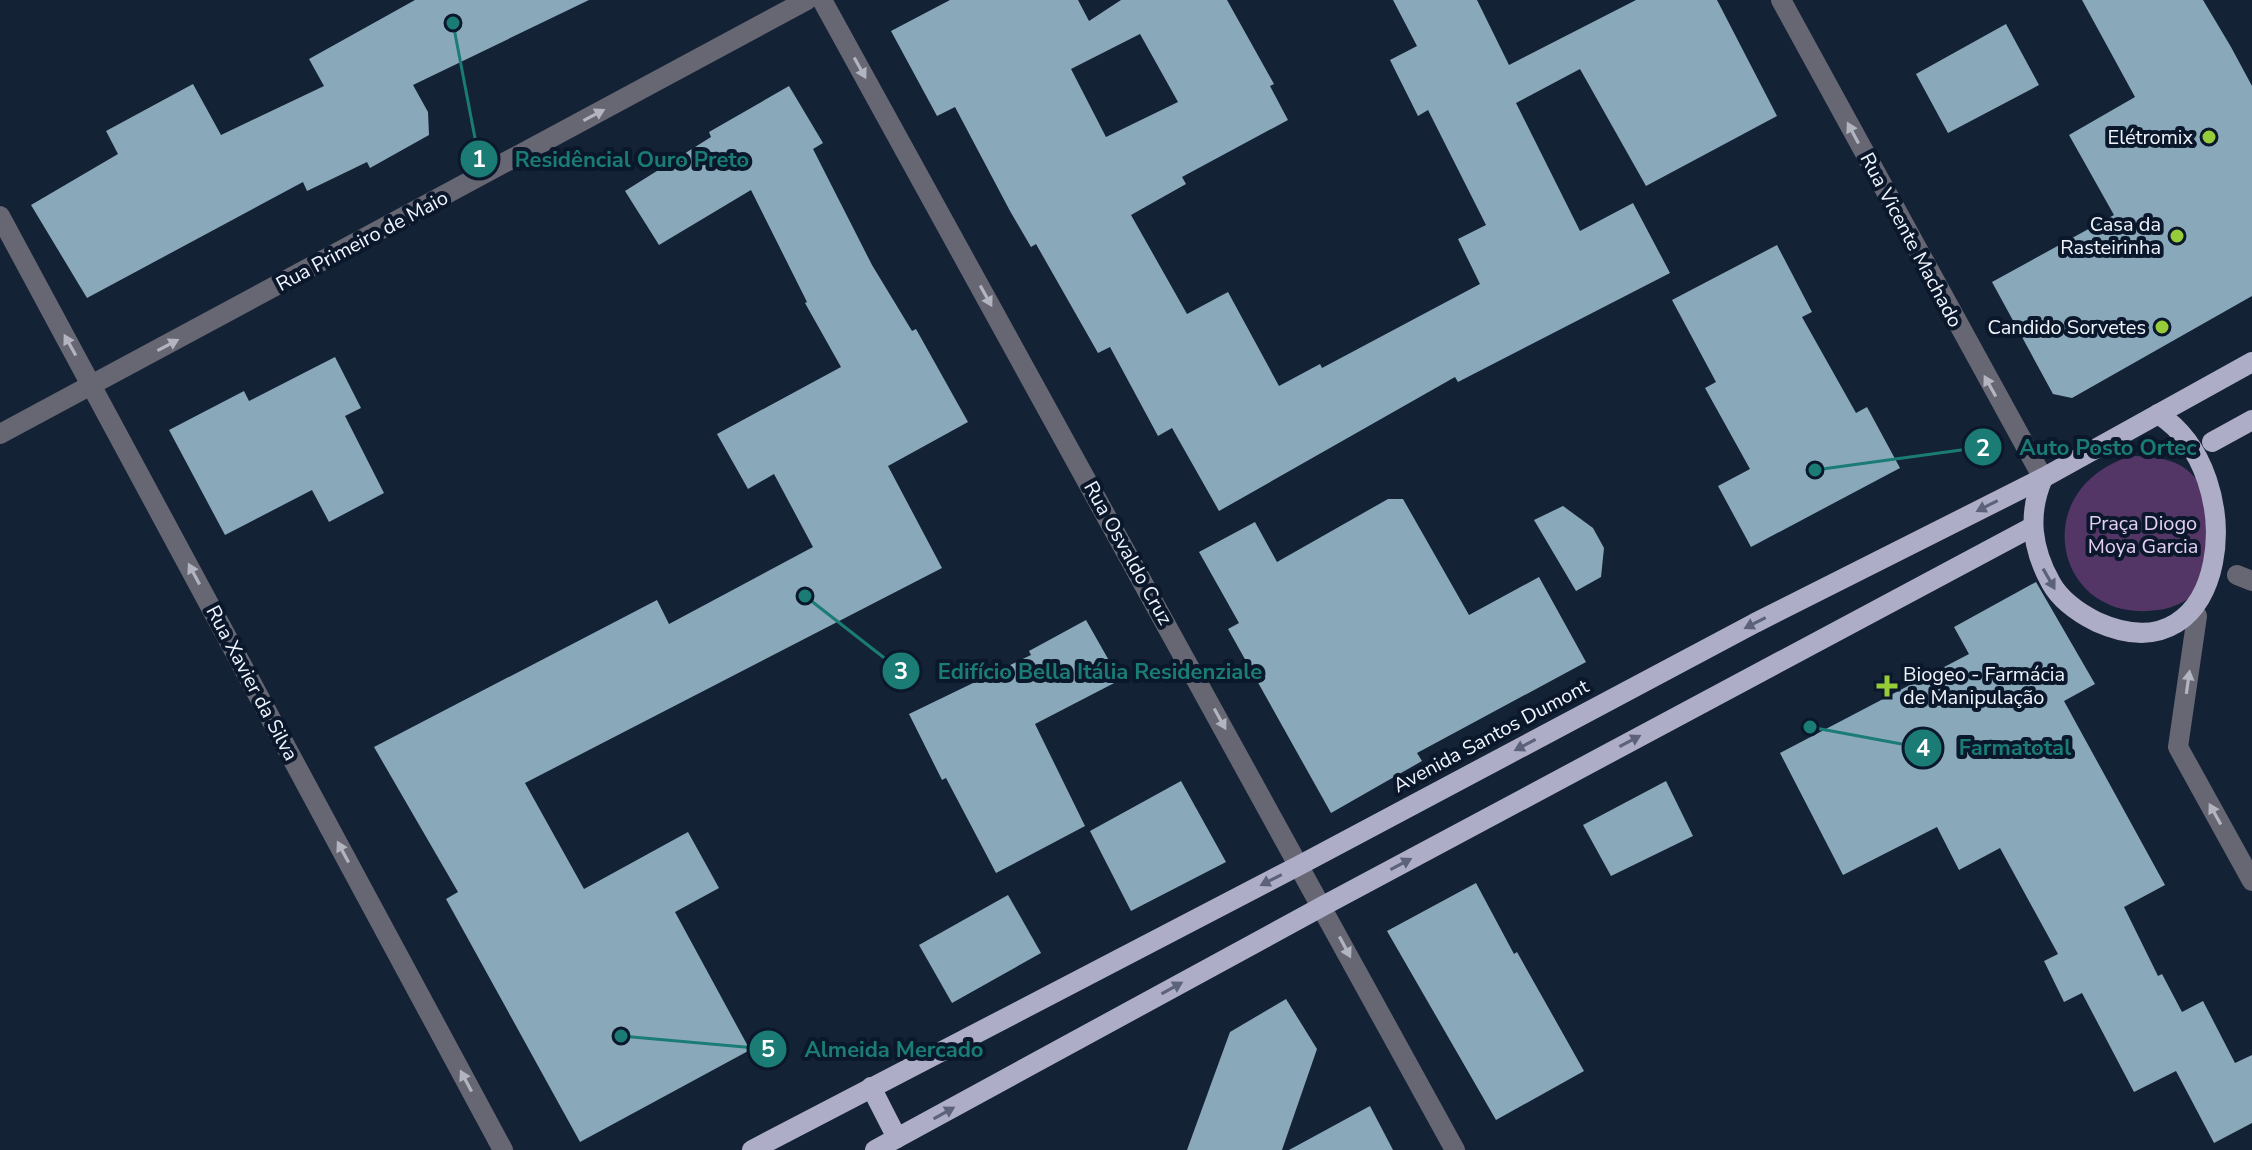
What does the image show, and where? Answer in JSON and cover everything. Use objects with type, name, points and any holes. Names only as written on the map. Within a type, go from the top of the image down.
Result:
[{"type":"main road","name":"Avenida Santos Dumont","points":[[752,1150],[1300,865],[1755,623],[2043,478],[2252,362]]},
{"type":"main road","points":[[2158,414],[2187,424],[2212,442],[2227,461]]},
{"type":"main road","points":[[2212,442],[2252,420]]},
{"type":"main road","points":[[2043,478],[2036,494],[2032,527],[2044,571],[2056,591],[2081,614],[2112,628],[2141,632],[2170,628],[2197,616],[2244,578],[2244,552]]},
{"type":"main road","points":[[875,1150],[1323,906],[2032,527]]},
{"type":"main road","points":[[871,1087],[897,1138]]},
{"type":"street","name":"Rua Primeiro de Maio","points":[[0,434],[807,0]]},
{"type":"street","name":"Rua Osvaldo Cruz","points":[[822,0],[1455,1150]]},
{"type":"street","name":"Rua Vicente Machado","points":[[1781,0],[2043,478]]},
{"type":"street","name":"Rua Xavier da Silva","points":[[0,216],[503,1150]]},
{"type":"street","points":[[2197,616],[2178,747],[2252,881]]},
{"type":"green space","name":"Praça Diogo Moya Garcia","points":[[2131,456],[2168,460],[2191,473],[2200,483],[2222,529],[2191,596],[2181,603],[2158,610],[2123,609],[2096,597],[2076,577],[2066,551],[2066,524],[2076,497],[2097,473]]},
{"type":"building","points":[[415,0],[589,0],[413,85],[428,112],[429,135],[370,168],[367,162],[307,191],[303,182],[87,298],[31,205],[118,154],[106,131],[193,84],[221,135],[324,86],[309,59]]},
{"type":"building","points":[[950,0],[1078,0],[1089,21],[1121,0],[1227,0],[1274,84],[1270,86],[1288,120],[1182,177],[1186,184],[1131,215],[1187,314],[1228,292],[1279,386],[1320,364],[1322,368],[1480,284],[1458,239],[1486,225],[1428,110],[1418,116],[1390,60],[1417,46],[1393,0],[1477,0],[1509,65],[1636,0],[1717,0],[1777,116],[1646,186],[1580,69],[1516,103],[1580,231],[1633,203],[1670,273],[1458,382],[1455,377],[1219,511],[1172,428],[1158,436],[1110,347],[1098,353],[1036,244],[1031,247],[1010,211],[955,107],[937,116],[891,31]],"holes":[[[1140,34],[1178,102],[1106,137],[1071,69]]]},
{"type":"building","points":[[2082,0],[2203,0],[2231,47],[2252,86],[2252,296],[2072,398],[2053,394],[1992,282],[2114,215],[2069,135],[2135,97]]},
{"type":"building","points":[[2006,24],[2039,85],[1948,133],[1916,74]]},
{"type":"building","points":[[789,86],[823,143],[813,149],[872,265],[912,331],[916,329],[968,422],[888,466],[942,568],[525,783],[584,889],[688,832],[719,888],[675,912],[750,1050],[580,1142],[446,899],[458,892],[374,747],[657,600],[669,624],[813,547],[774,474],[748,489],[717,434],[841,367],[805,303],[751,190],[659,245],[625,191],[711,137],[709,132]]},
{"type":"building","points":[[1777,245],[1812,312],[1802,317],[1856,413],[1867,407],[1900,468],[1751,547],[1718,486],[1750,469],[1705,388],[1716,382],[1672,300]]},
{"type":"building","points":[[335,357],[361,408],[345,416],[384,493],[329,522],[312,490],[225,535],[169,430],[244,391],[249,401]]},
{"type":"building","points":[[1388,499],[1403,499],[1469,615],[1539,577],[1586,662],[1417,753],[1422,761],[1331,813],[1228,629],[1239,623],[1199,552],[1255,522],[1277,562]]},
{"type":"building","points":[[1563,506],[1593,528],[1604,548],[1601,577],[1576,591],[1534,520]]},
{"type":"building","points":[[2036,582],[2095,684],[2064,701],[2165,885],[2124,907],[2158,976],[2162,974],[2182,1012],[2203,1001],[2235,1063],[2252,1055],[2252,1123],[2214,1143],[2176,1071],[2134,1092],[2082,993],[2064,1002],[2044,961],[2058,954],[2000,848],[1959,870],[1937,827],[1843,875],[1780,753],[1969,654],[1954,627]]},
{"type":"building","points":[[1086,620],[1120,680],[1035,724],[1085,826],[996,873],[946,778],[942,780],[909,714],[1031,655],[1029,651]]},
{"type":"building","points":[[1181,781],[1226,862],[1131,911],[1090,831]]},
{"type":"building","points":[[1666,781],[1693,836],[1611,876],[1583,825]]},
{"type":"building","points":[[1476,883],[1514,954],[1517,952],[1584,1071],[1496,1120],[1387,931]]},
{"type":"building","points":[[1008,895],[1041,953],[952,1003],[919,945]]},
{"type":"building","points":[[1286,999],[1317,1049],[1282,1150],[1187,1150],[1230,1032]]},
{"type":"building","points":[[1370,1106],[1393,1150],[1289,1150]]},
{"type":"place","name":"Residêncial Ouro Preto","points":[[453,23]]},
{"type":"place","name":"Elétromix","points":[[2209,137]]},
{"type":"place","name":"Casa da Rasteirinha","points":[[2177,236]]},
{"type":"place","name":"Candido Sorvetes","points":[[2162,327]]},
{"type":"place","name":"Auto Posto Ortec","points":[[1815,470]]},
{"type":"place","name":"Edifício Bella Itália Residenziale","points":[[805,596]]},
{"type":"place","name":"Biogeo - Farmácia de Manipulação","points":[[1887,686]]},
{"type":"place","name":"Farmatotal","points":[[1810,727]]},
{"type":"place","name":"Almeida Mercado","points":[[621,1036]]}]
